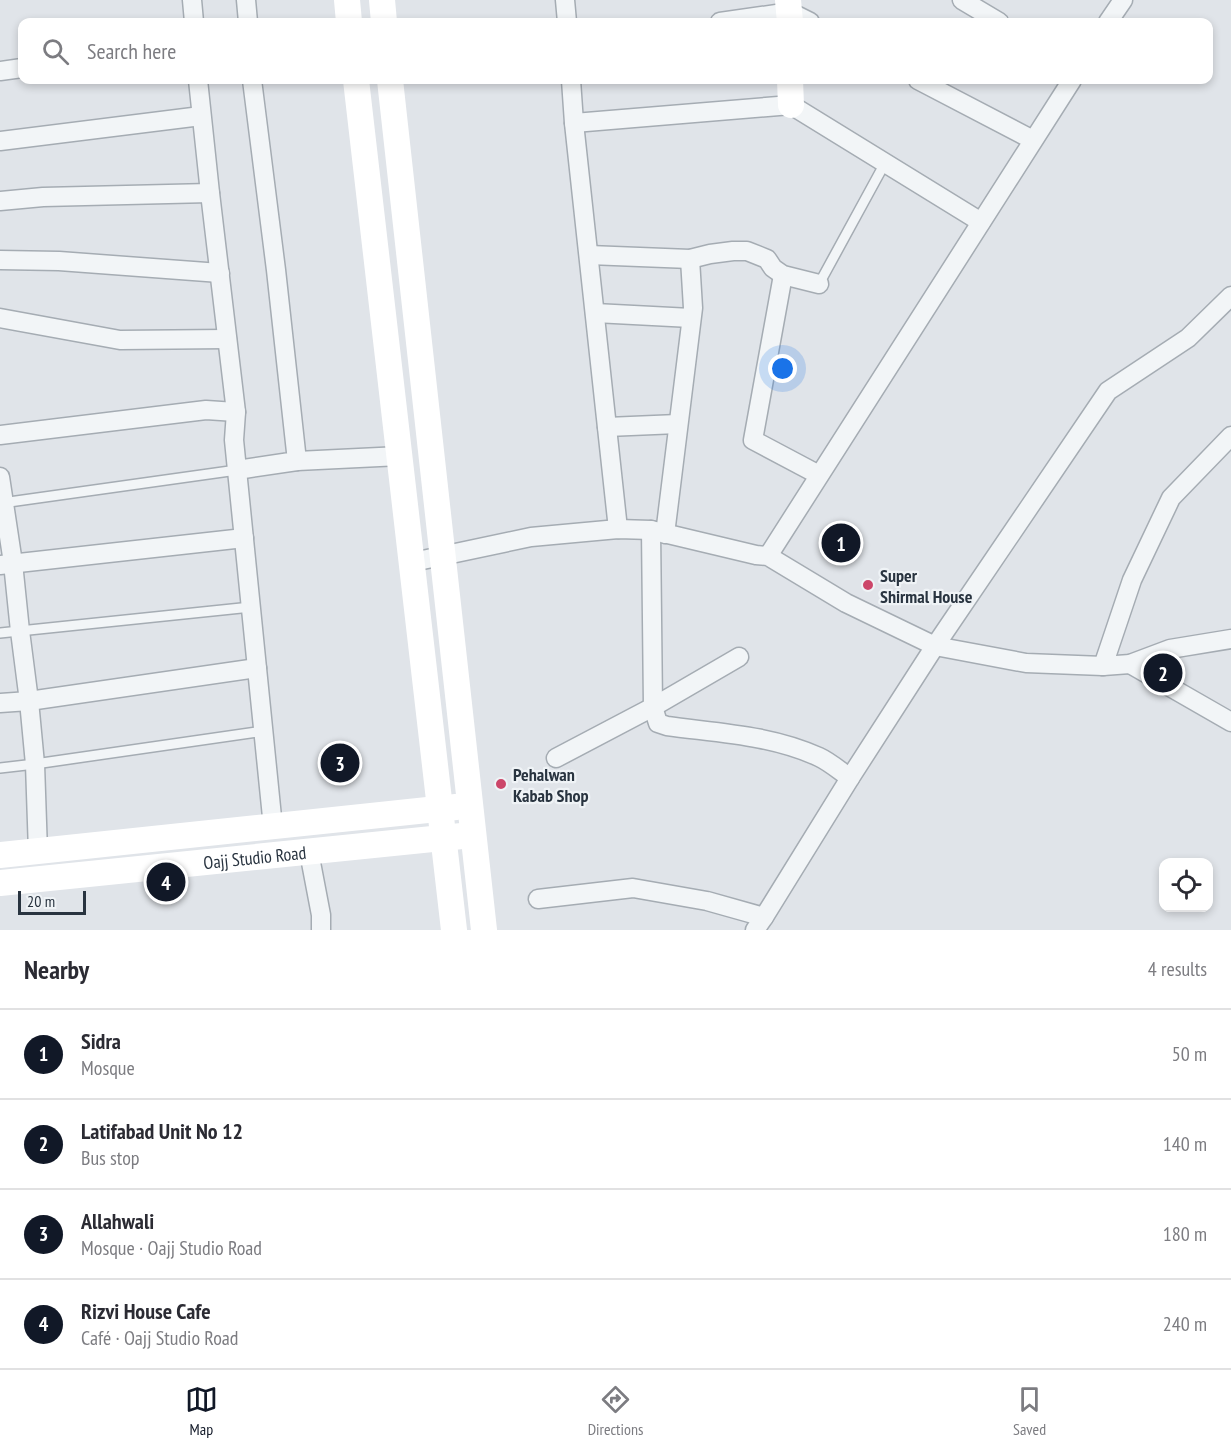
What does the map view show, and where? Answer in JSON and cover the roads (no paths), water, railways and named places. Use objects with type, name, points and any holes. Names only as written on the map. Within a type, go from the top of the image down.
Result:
[{"type":"main road","points":[[347,0],[349,18]]},
{"type":"main road","points":[[382,0],[384,18]]},
{"type":"main road","points":[[356,84],[454,930]]},
{"type":"main road","points":[[390,84],[484,930]]},
{"type":"main road","points":[[790,84],[791,105]]},
{"type":"main road","name":"Oajj Studio Road","points":[[0,855],[471,805]]},
{"type":"main road","name":"Oajj Studio Road","points":[[0,883],[474,834]]},
{"type":"street","points":[[192,0],[194,18]]},
{"type":"street","points":[[246,0],[248,18]]},
{"type":"street","points":[[565,0],[567,18]]},
{"type":"street","points":[[962,0],[992,18]]},
{"type":"street","points":[[1111,18],[1123,0]]},
{"type":"street","points":[[757,18],[794,14]]},
{"type":"street","points":[[0,71],[18,69]]},
{"type":"street","points":[[198,84],[236,412],[234,440],[273,827]]},
{"type":"street","points":[[253,84],[297,461]]},
{"type":"street","points":[[571,84],[618,529]]},
{"type":"street","points":[[926,84],[1033,140]]},
{"type":"street","points":[[768,556],[1069,84]]},
{"type":"street","points":[[574,123],[791,105],[981,222]]},
{"type":"street","points":[[0,141],[201,116]]},
{"type":"street","points":[[0,201],[43,197],[210,193]]},
{"type":"street","points":[[588,255],[690,259],[710,254],[747,251],[767,259],[773,268],[783,275],[819,284]]},
{"type":"street","points":[[690,259],[693,308],[678,424],[658,532],[653,707],[658,723],[786,744],[821,758],[850,778]]},
{"type":"street","points":[[0,260],[59,261],[220,273]]},
{"type":"street","points":[[783,275],[753,440],[819,475]]},
{"type":"street","points":[[538,898],[633,888],[707,901],[760,924],[935,646],[1108,391],[1188,338],[1231,296]]},
{"type":"street","points":[[595,314],[691,318]]},
{"type":"street","points":[[0,318],[120,340],[227,339]]},
{"type":"street","points":[[0,435],[206,410],[236,412]]},
{"type":"street","points":[[607,427],[678,424]]},
{"type":"street","points":[[1103,666],[1132,579],[1171,498],[1231,436]]},
{"type":"street","points":[[237,470],[297,461],[400,456]]},
{"type":"street","points":[[0,477],[7,564],[20,631],[29,701],[39,852]]},
{"type":"street","points":[[413,562],[531,537],[618,529],[658,532],[768,556],[846,603],[935,646],[1026,663],[1103,666],[1130,664],[1170,649],[1231,639]]},
{"type":"street","points":[[7,564],[244,538]]},
{"type":"street","points":[[556,758],[653,707],[739,657]]},
{"type":"street","points":[[1130,664],[1231,722]]},
{"type":"street","points":[[0,703],[29,701],[258,668]]},
{"type":"street","points":[[309,852],[321,915],[315,929]]},
{"type":"lane","points":[[819,284],[885,163]]},
{"type":"lane","points":[[2,503],[237,470]]},
{"type":"lane","points":[[0,633],[251,607]]},
{"type":"lane","points":[[0,768],[264,731]]},
{"type":"place","name":"Sidra","points":[[841,543]]},
{"type":"place","name":"Super Shirmal House","points":[[868,585]]},
{"type":"place","name":"Latifabad Unit No 12","points":[[1163,673]]},
{"type":"place","name":"Allahwali","points":[[340,763]]},
{"type":"place","name":"Pehalwan Kabab Shop","points":[[501,784]]},
{"type":"place","name":"Rizvi House Cafe","points":[[166,882]]}]
